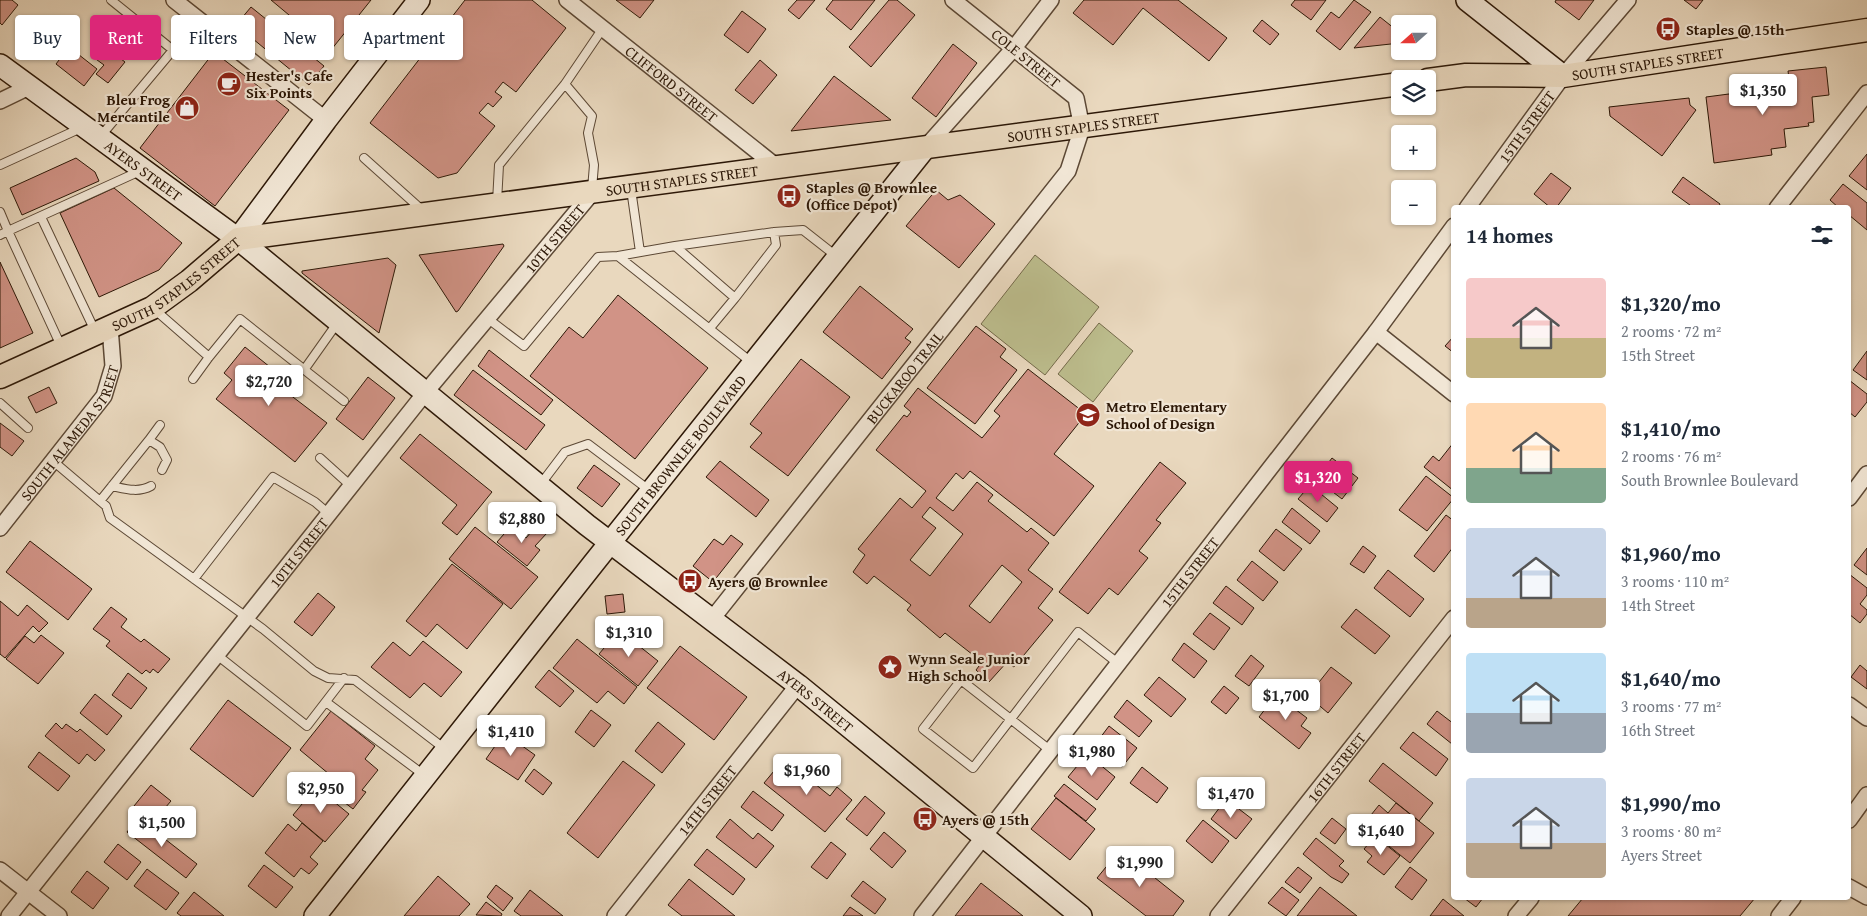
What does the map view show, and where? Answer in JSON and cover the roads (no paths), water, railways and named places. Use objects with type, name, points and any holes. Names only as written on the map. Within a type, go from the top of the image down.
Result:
[{"type":"main road","points":[[238,240],[326,120],[420,0]]},
{"type":"main road","points":[[1467,0],[1563,76]]},
{"type":"main road","name":"SOUTH STAPLES STREET","points":[[1436,79],[1466,75],[1563,76],[1867,30]]},
{"type":"main road","name":"AYERS STREET","points":[[0,64],[238,240],[609,543],[798,685],[1080,916]]},
{"type":"main road","name":"SOUTH STAPLES STREET","points":[[0,377],[152,308],[189,282],[238,240],[1391,85]]},
{"type":"main road","name":"SOUTH BROWNLEE BOULEVARD","points":[[315,916],[609,543],[925,148]]},
{"type":"street","points":[[174,0],[326,120]]},
{"type":"street","name":"CLIFFORD STREET","points":[[567,0],[778,167]]},
{"type":"street","name":"COLE STREET","points":[[953,0],[1076,98],[1082,128]]},
{"type":"street","name":"SOUTH BROWNLEE BOULEVARD","points":[[925,148],[1014,48],[1051,0]]},
{"type":"street","name":"15TH STREET","points":[[1469,205],[1563,76],[1628,0]]},
{"type":"street","points":[[0,101],[29,87]]},
{"type":"street","points":[[1779,205],[1867,93]]},
{"type":"street","name":"BUCKAROO TRAIL","points":[[712,619],[1068,171],[1082,128]]},
{"type":"street","name":"10TH STREET","points":[[10,916],[425,394],[592,193]]},
{"type":"street","name":"15TH STREET","points":[[922,916],[1376,332],[1451,230]]},
{"type":"street","name":"SOUTH ALAMEDA STREET","points":[[0,528],[104,396],[113,366],[103,330]]},
{"type":"street","points":[[1376,332],[1451,392]]},
{"type":"street","points":[[1851,495],[1867,474]]},
{"type":"street","name":"16TH STREET","points":[[1218,916],[1451,622]]},
{"type":"street","name":"14TH STREET","points":[[614,916],[798,685]]},
{"type":"street","points":[[1851,706],[1867,718]]},
{"type":"street","points":[[1851,817],[1867,795]]},
{"type":"street","points":[[0,870],[59,916]]},
{"type":"street","points":[[1851,888],[1867,897]]},
{"type":"street","points":[[1516,916],[1529,900]]},
{"type":"street","points":[[1779,916],[1791,900]]},
{"type":"lane","points":[[0,165],[91,133],[173,50],[111,0]]},
{"type":"lane","points":[[497,205],[499,165],[565,84],[603,28]]},
{"type":"lane","points":[[565,84],[592,116],[588,133],[594,165],[592,193]]},
{"type":"lane","points":[[364,158],[426,214]]},
{"type":"lane","points":[[0,235],[142,170]]},
{"type":"lane","points":[[631,187],[640,252]]},
{"type":"lane","points":[[0,212],[62,349]]},
{"type":"lane","points":[[41,216],[103,330]]},
{"type":"lane","points":[[487,318],[524,346],[598,257],[618,256],[774,232],[803,230],[837,257]]},
{"type":"lane","points":[[710,328],[776,245],[774,232]]},
{"type":"lane","points":[[675,246],[735,298]]},
{"type":"lane","points":[[618,256],[753,363]]},
{"type":"lane","points":[[152,308],[209,357]]},
{"type":"lane","points":[[194,379],[240,319],[344,401]]},
{"type":"lane","points":[[304,370],[338,322]]},
{"type":"lane","points":[[0,403],[28,428]]},
{"type":"lane","points":[[100,501],[160,425]]},
{"type":"lane","points":[[149,440],[160,448],[167,460],[162,470]]},
{"type":"lane","points":[[539,486],[565,452],[588,444],[651,491]]},
{"type":"lane","points":[[320,458],[351,486]]},
{"type":"lane","points":[[53,461],[106,506],[110,518],[262,629],[314,671],[328,678],[354,680],[446,750]]},
{"type":"lane","points":[[194,579],[273,477],[315,502],[329,514]]},
{"type":"lane","points":[[112,486],[143,490],[151,486]]},
{"type":"lane","points":[[1052,751],[1010,720],[961,680],[923,729],[973,768],[1010,720],[1078,632],[1119,664]]},
{"type":"lane","points":[[217,656],[307,726],[344,678]]},
{"type":"lane","points":[[326,702],[425,776]]},
{"type":"place","name":"Staples @ 15th","points":[[1668,29]]},
{"type":"place","name":"Hester's Cafe Six Points","points":[[229,84]]},
{"type":"place","name":"Bleu Frog Mercantile","points":[[187,108]]},
{"type":"place","name":"Staples @ Brownlee (Office Depot)","points":[[789,196]]},
{"type":"place","name":"Metro Elementary School of Design","points":[[1088,415]]},
{"type":"place","name":"Ayers @ Brownlee","points":[[690,581]]},
{"type":"place","name":"Wynn Seale Junior High School","points":[[890,667]]},
{"type":"place","name":"Ayers @ 15th","points":[[925,819]]}]
